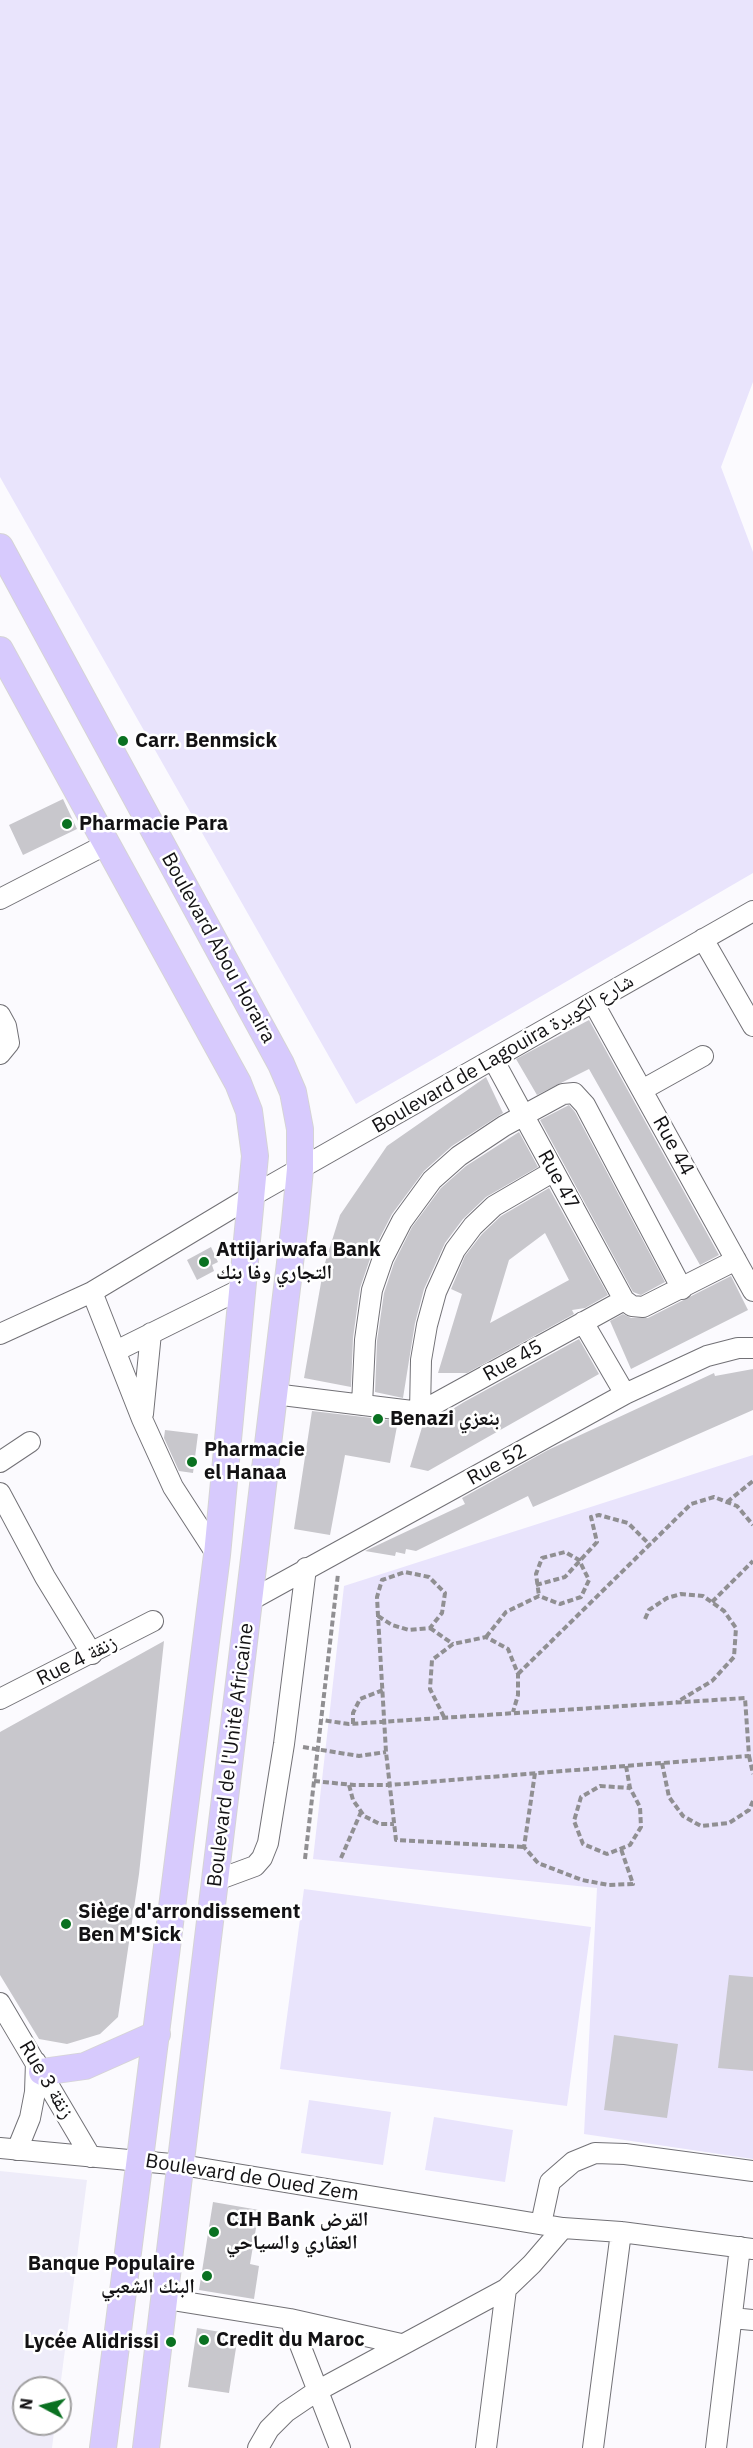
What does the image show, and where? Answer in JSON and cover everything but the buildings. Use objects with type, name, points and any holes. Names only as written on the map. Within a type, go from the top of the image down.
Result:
[{"type":"main road","name":"Boulevard Abou Horaira","points":[[0,547],[282,1064],[293,1092],[299,1117],[300,1169]]},
{"type":"main road","points":[[0,651],[107,843],[245,1100],[254,1139],[252,1196]]},
{"type":"main road","name":"Boulevard de l'Unité Africaine","points":[[146,2448],[217,1880],[300,1169]]},
{"type":"main road","name":"Boulevard de l'Unité Africaine","points":[[103,2448],[216,1555],[252,1196]]},
{"type":"main road","points":[[39,2067],[85,2066],[157,2034]]},
{"type":"street","points":[[0,899],[107,843]]},
{"type":"street","name":"Boulevard de Lagouira شارع الكويرة","points":[[0,1334],[92,1292],[252,1196],[753,911]]},
{"type":"street","points":[[703,939],[753,1026]]},
{"type":"street","name":"Rue 44","points":[[593,1002],[753,1291]]},
{"type":"street","points":[[0,1015],[9,1043],[0,1054]]},
{"type":"street","points":[[642,1090],[703,1056]]},
{"type":"street","name":"Rue 47","points":[[493,1059],[624,1300]]},
{"type":"street","points":[[362,1405],[369,1310],[378,1271],[391,1240],[421,1192],[445,1167],[476,1144],[523,1115],[563,1095],[574,1093],[580,1097],[682,1289]]},
{"type":"street","points":[[274,1394],[420,1412],[420,1373],[427,1325],[436,1292],[455,1250],[473,1226],[494,1206],[554,1171]]},
{"type":"street","points":[[624,1300],[632,1306],[643,1306],[682,1289],[736,1260]]},
{"type":"street","points":[[116,1351],[241,1289]]},
{"type":"street","points":[[92,1292],[142,1419],[173,1487],[216,1555]]},
{"type":"street","name":"Rue 45","points":[[420,1412],[624,1300]]},
{"type":"street","points":[[583,1323],[625,1394]]},
{"type":"street","points":[[142,1419],[151,1333]]},
{"type":"street","name":"Rue 52","points":[[249,1601],[625,1394],[707,1356],[738,1348],[753,1348]]},
{"type":"street","points":[[0,1462],[30,1442]]},
{"type":"street","points":[[3,1505],[92,1654]]},
{"type":"street","points":[[217,1880],[247,1871],[262,1858],[267,1843],[284,1744],[306,1568]]},
{"type":"street","name":"Rue 4 زنقة","points":[[0,1699],[153,1621]]},
{"type":"street","name":"Rue 3 زنقة","points":[[0,2003],[92,2157]]},
{"type":"street","points":[[8,2149],[30,2118],[39,2067]]},
{"type":"street","name":"Boulevard de Oued Zem","points":[[8,2149],[182,2165],[563,2228],[621,2232],[747,2248]]},
{"type":"street","points":[[541,2224],[550,2182],[573,2162],[595,2153],[625,2154],[753,2171]]},
{"type":"street","points":[[258,2448],[269,2429],[286,2412],[317,2391],[506,2289],[532,2264],[563,2228]]},
{"type":"street","points":[[593,2448],[621,2232]]},
{"type":"street","points":[[716,2448],[732,2318],[747,2248]]},
{"type":"street","points":[[486,2448],[506,2289]]},
{"type":"street","points":[[165,2299],[290,2319],[401,2344]]},
{"type":"street","points":[[732,2318],[753,2320]]},
{"type":"street","points":[[290,2319],[340,2448]]},
{"type":"path","points":[[726,1502],[753,1481]]},
{"type":"path","points":[[518,1674],[691,1504],[714,1497],[737,1506],[753,1525]]},
{"type":"path","points":[[536,1585],[565,1576],[597,1542],[591,1517],[599,1515],[628,1523],[650,1545]]},
{"type":"path","points":[[305,1859],[340,1551]]},
{"type":"path","points":[[444,1717],[430,1689],[432,1660],[453,1644],[486,1637],[506,1612],[539,1596],[560,1604],[581,1597],[589,1580],[579,1560],[565,1552],[542,1558],[536,1574],[539,1596]]},
{"type":"path","points":[[712,1602],[753,1561]]},
{"type":"path","points":[[430,1628],[442,1613],[445,1593],[429,1577],[405,1572],[382,1580],[377,1597],[378,1616],[386,1752],[396,1840],[524,1847],[538,1863],[559,1873],[609,1885],[633,1884],[621,1849]]},
{"type":"path","points":[[645,1619],[650,1610],[667,1598],[681,1594],[703,1596],[724,1611],[736,1628],[734,1657],[712,1681],[676,1702]]},
{"type":"path","points":[[378,1616],[392,1625],[409,1630],[430,1628],[453,1644]]},
{"type":"path","points":[[486,1637],[507,1649],[518,1674],[518,1695],[513,1712]]},
{"type":"path","points":[[353,1724],[353,1713],[360,1699],[383,1690]]},
{"type":"path","points":[[322,1720],[353,1724],[385,1720],[745,1698],[751,1742],[749,1756],[753,1774]]},
{"type":"path","points":[[284,1744],[358,1756],[386,1752]]},
{"type":"path","points":[[315,1781],[349,1785],[390,1785],[749,1756]]},
{"type":"path","points":[[662,1763],[669,1797],[683,1816],[701,1826],[729,1823],[749,1810],[753,1801]]},
{"type":"path","points":[[626,1766],[630,1788],[640,1807],[640,1827],[630,1845],[607,1854],[583,1844],[574,1821],[582,1797],[600,1785],[630,1788]]},
{"type":"path","points":[[524,1847],[535,1773]]},
{"type":"path","points":[[349,1785],[353,1800],[361,1812],[380,1824],[394,1824]]},
{"type":"path","points":[[341,1858],[361,1812]]},
{"type":"shaded area","points":[[0,0],[753,0],[753,382],[721,467],[753,552],[753,873],[356,1104],[0,477]]},
{"type":"shaded area","points":[[753,1455],[753,2159],[584,2134],[597,1888],[313,1859],[344,1586]]},
{"type":"shaded area","points":[[304,1889],[591,1927],[567,2106],[280,2069]]},
{"type":"shaded area","points":[[309,2100],[391,2112],[383,2165],[301,2153]]},
{"type":"shaded area","points":[[434,2117],[513,2130],[505,2182],[425,2170]]},
{"type":"shaded area","points":[[0,2171],[87,2180],[62,2376],[12,2376],[12,2436],[54,2436],[52,2448],[0,2448]]},
{"type":"place","name":"Carr. Benmsick","points":[[123,741]]},
{"type":"place","name":"Pharmacie Para","points":[[67,824]]},
{"type":"place","name":"Attijariwafa Bank التجاري وفا بنك","points":[[204,1262]]},
{"type":"place","name":"Benazi بنعزي","points":[[378,1419]]},
{"type":"place","name":"Pharmacie el Hanaa","points":[[192,1462]]},
{"type":"place","name":"Siège d'arrondissement Ben M'Sick","points":[[66,1924]]},
{"type":"place","name":"CIH Bank القرض العقاري والسياحي","points":[[214,2232]]},
{"type":"place","name":"Banque Populaire البنك الشعبي","points":[[207,2276]]},
{"type":"place","name":"Credit du Maroc","points":[[204,2340]]},
{"type":"place","name":"Lycée Alidrissi","points":[[171,2342]]}]
